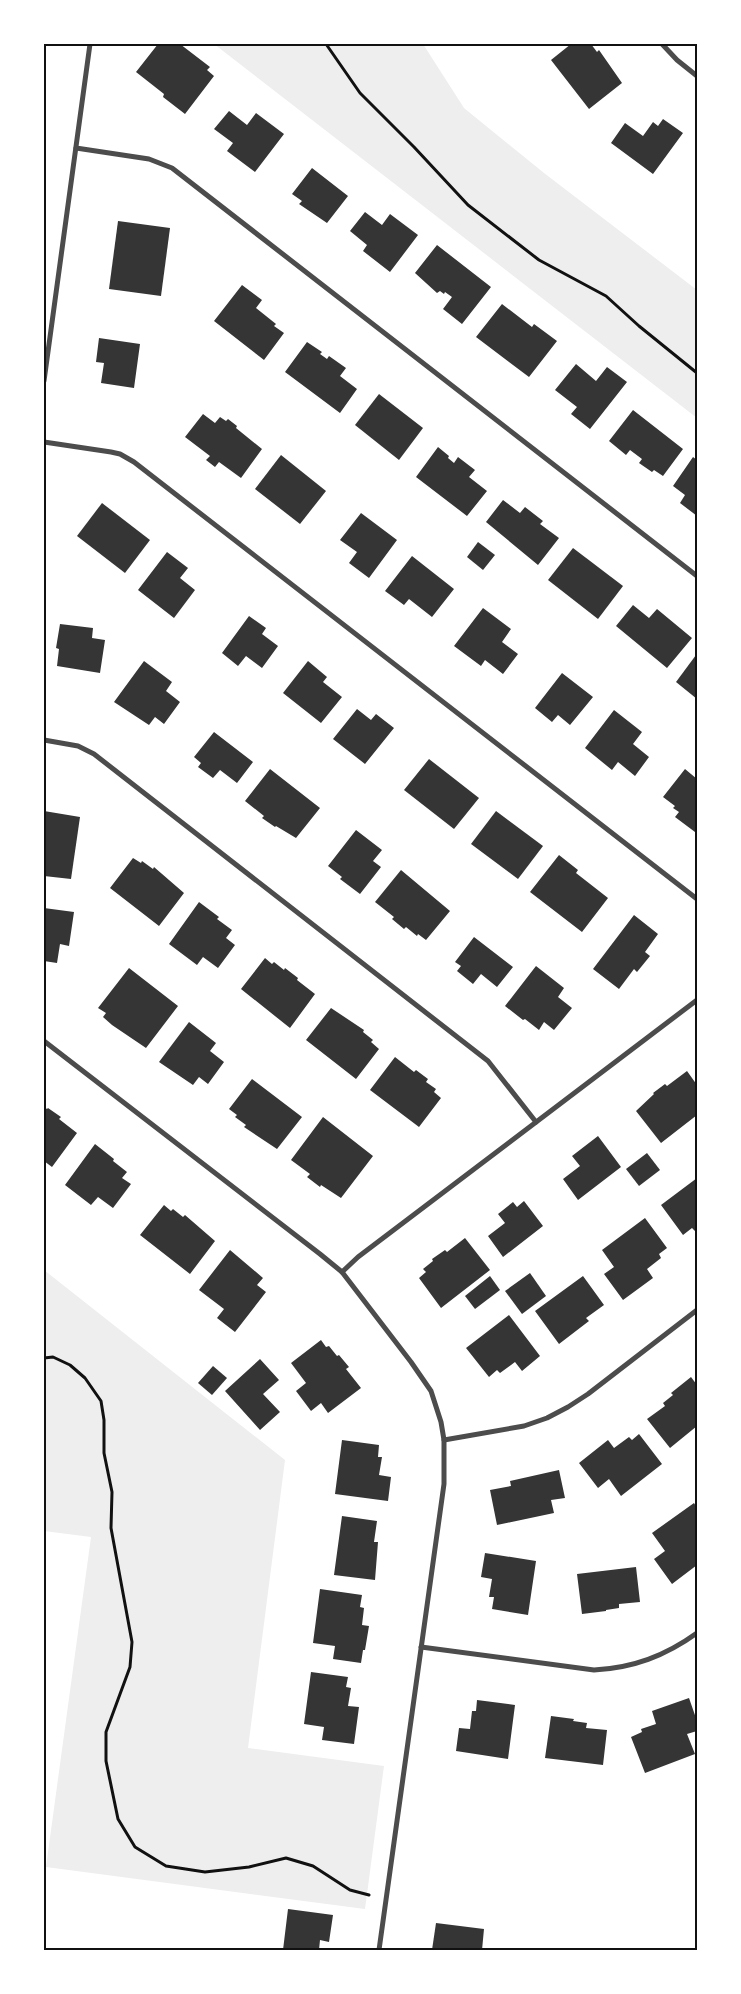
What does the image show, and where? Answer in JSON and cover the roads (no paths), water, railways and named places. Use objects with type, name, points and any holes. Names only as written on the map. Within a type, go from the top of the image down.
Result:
[{"type":"street","points":[[44,381],[90,44]]},
{"type":"street","points":[[662,44],[677,60],[697,76]]},
{"type":"street","points":[[76,148],[157,161],[172,168],[697,576]]},
{"type":"street","points":[[44,442],[120,454],[134,462],[697,899]]},
{"type":"street","points":[[44,740],[78,746],[94,754],[488,1061],[497,1070],[536,1122]]},
{"type":"street","points":[[342,1272],[358,1257],[697,1000]]},
{"type":"street","points":[[44,1040],[342,1272],[424,1380],[437,1406],[444,1440],[444,1484],[379,1950]]},
{"type":"street","points":[[444,1440],[524,1426],[561,1411],[588,1394],[697,1310]]},
{"type":"street","points":[[421,1647],[594,1670],[616,1669],[658,1657],[697,1633]]}]
